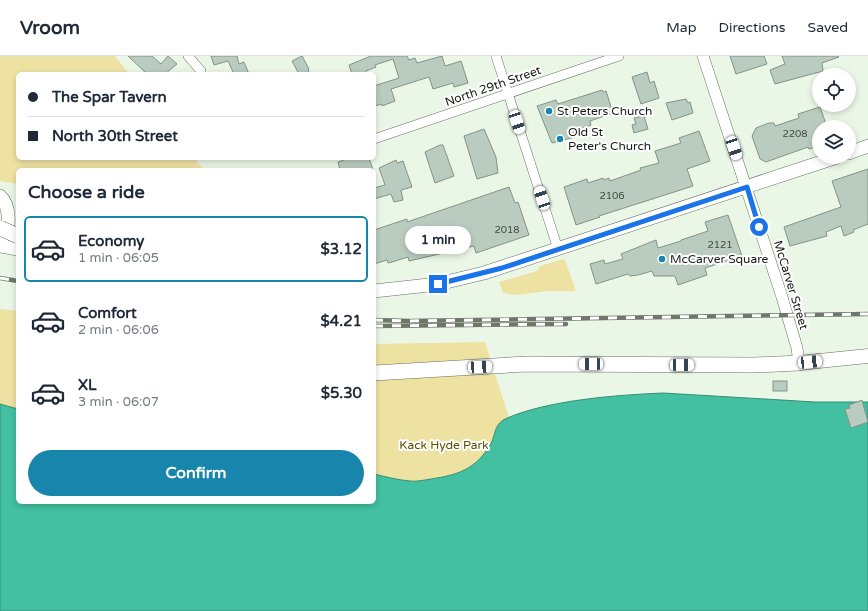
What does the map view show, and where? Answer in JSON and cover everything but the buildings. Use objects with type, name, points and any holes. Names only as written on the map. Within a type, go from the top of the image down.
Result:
[{"type":"highway","points":[[0,228],[16,235]]},
{"type":"highway","points":[[376,373],[526,364],[754,365],[799,363]]},
{"type":"main road","points":[[856,150],[868,146]]},
{"type":"main road","points":[[376,291],[438,284],[470,277],[816,164]]},
{"type":"main road","points":[[0,196],[6,204],[9,214],[7,232],[0,240]]},
{"type":"main road","points":[[0,246],[16,250]]},
{"type":"main road","points":[[799,363],[868,356]]},
{"type":"street","points":[[188,56],[201,71]]},
{"type":"street","points":[[496,56],[558,249]]},
{"type":"street","name":"North 29th Street","points":[[376,138],[619,56]]},
{"type":"street","name":"McCarver Street","points":[[703,56],[790,320],[799,363]]},
{"type":"green space","points":[[0,56],[115,56],[127,72],[16,72],[16,160],[196,160],[202,168],[16,168],[16,184],[0,181]]},
{"type":"green space","points":[[563,259],[565,260],[576,291],[549,291],[516,295],[503,293],[499,282],[537,271],[540,266]]},
{"type":"green space","points":[[0,309],[16,311],[16,440],[0,436]]},
{"type":"green space","name":"Kack Hyde Park","points":[[485,342],[543,525],[376,502],[376,344]]},
{"type":"shaded area","points":[[663,393],[815,402],[868,402],[868,611],[0,611],[0,404],[16,408],[16,504],[376,504],[376,474],[406,481],[449,476],[471,466],[483,455],[491,443],[498,424],[505,419],[541,407],[561,403],[625,395]]},
{"type":"railway","points":[[0,278],[16,281]]},
{"type":"railway","points":[[376,320],[410,321],[868,314]]},
{"type":"railway","points":[[376,326],[566,324]]},
{"type":"place","name":"St Peters Church","points":[[549,111]]},
{"type":"place","name":"Old St Peter's Church","points":[[560,139]]},
{"type":"place","name":"McCarver Square","points":[[662,259]]},
{"type":"route","points":[[438,284],[502,268],[747,187],[759,227]]}]
